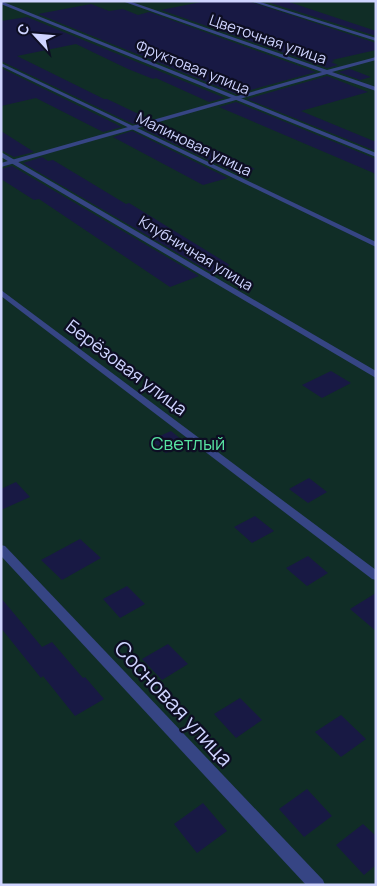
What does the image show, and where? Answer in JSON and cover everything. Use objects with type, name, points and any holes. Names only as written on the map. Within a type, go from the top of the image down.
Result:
[{"type":"street","name":"Цветочная улица","points":[[124,1],[325,73],[376,89]]},
{"type":"street","points":[[252,1],[376,40]]},
{"type":"street","name":"Фруктовая улица","points":[[1,2],[376,155]]},
{"type":"street","points":[[1,165],[376,58]]},
{"type":"street","name":"Малиновая улица","points":[[1,64],[376,245]]},
{"type":"street","name":"Клубничная улица","points":[[1,154],[376,375]]},
{"type":"street","name":"Берёзовая улица","points":[[1,292],[376,576]]},
{"type":"street","name":"Сосновая улица","points":[[1,549],[317,885]]},
{"type":"green space","name":"Светлый","points":[[1,1],[376,1],[376,885],[1,885]]},
{"type":"building","points":[[206,1],[248,1],[376,43],[376,50],[332,60],[335,61],[331,62],[338,65],[327,68],[161,10]]},
{"type":"building","points":[[264,1],[286,1],[376,31],[376,36]]},
{"type":"building","points":[[91,4],[109,11],[123,9],[138,15],[149,12],[316,72],[236,94],[38,14]]},
{"type":"building","points":[[27,17],[225,98],[209,102],[156,78],[153,79],[128,69],[76,44],[17,56],[149,119],[133,124],[1,61],[1,21]]},
{"type":"building","points":[[1,68],[122,127],[103,132],[36,98],[1,106]]},
{"type":"building","points":[[350,69],[371,77],[360,80],[338,72]]},
{"type":"building","points":[[327,76],[368,92],[301,111],[376,142],[376,151],[247,99]]},
{"type":"building","points":[[236,102],[376,159],[376,174],[219,107]]},
{"type":"building","points":[[159,124],[255,169],[238,174],[143,129]]},
{"type":"building","points":[[1,131],[34,152],[14,157],[1,150]]},
{"type":"building","points":[[132,131],[228,178],[203,185],[113,137]]},
{"type":"building","points":[[42,157],[48,161],[53,160],[126,204],[129,203],[230,265],[210,272],[23,163]]},
{"type":"building","points":[[12,166],[199,276],[170,287],[39,199],[34,200],[1,179],[1,169]]},
{"type":"building","points":[[331,371],[351,383],[322,398],[302,385]]},
{"type":"building","points":[[171,431],[187,444],[166,453],[151,440]]},
{"type":"building","points":[[309,478],[327,492],[308,503],[289,489]]},
{"type":"building","points":[[16,482],[30,497],[1,510],[1,489]]},
{"type":"building","points":[[255,516],[274,531],[252,543],[234,527]]},
{"type":"building","points":[[80,539],[101,558],[62,580],[41,560]]},
{"type":"building","points":[[308,556],[328,573],[307,586],[286,568]]},
{"type":"building","points":[[127,586],[145,604],[120,618],[103,599]]},
{"type":"building","points":[[376,593],[376,631],[350,609]]},
{"type":"building","points":[[1,598],[42,647],[52,642],[104,699],[75,716],[43,676],[41,678],[1,628]]},
{"type":"building","points":[[168,644],[188,664],[162,680],[142,659]]},
{"type":"building","points":[[240,698],[262,720],[236,738],[214,714]]},
{"type":"building","points":[[341,715],[366,739],[341,757],[315,732]]},
{"type":"building","points":[[307,789],[332,816],[304,837],[279,809]]},
{"type":"building","points":[[203,803],[227,831],[197,853],[174,824]]},
{"type":"building","points":[[363,824],[376,836],[376,865],[364,875],[336,845]]}]
